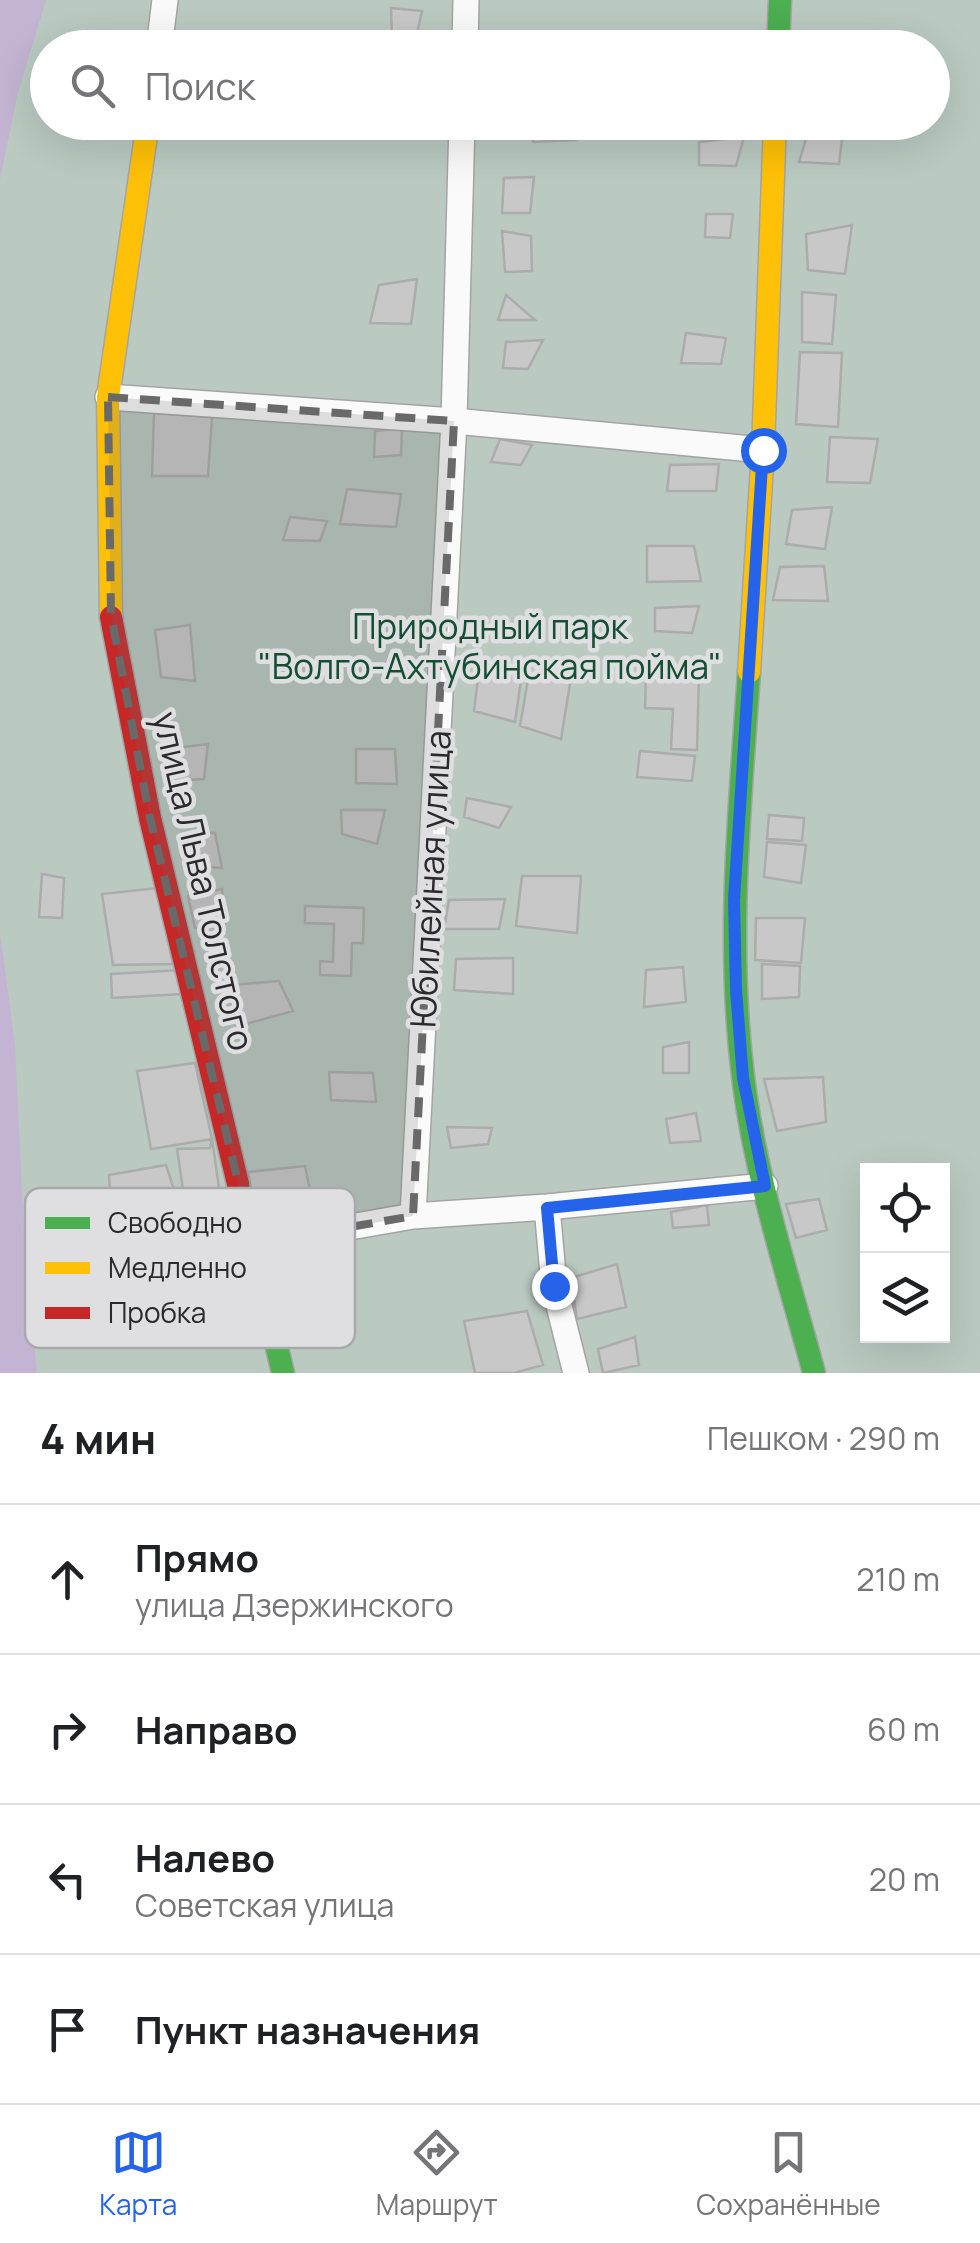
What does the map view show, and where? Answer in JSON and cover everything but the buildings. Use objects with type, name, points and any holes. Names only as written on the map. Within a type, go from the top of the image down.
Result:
[{"type":"street","points":[[161,30],[166,0]]},
{"type":"street","points":[[465,30],[466,0]]},
{"type":"street","points":[[779,30],[780,0]]},
{"type":"street","name":"улица Льва Толстого","points":[[145,140],[108,397],[111,615],[150,818],[239,1188]]},
{"type":"street","name":"Юбилейная улица","points":[[413,1216],[454,422],[462,140]]},
{"type":"street","points":[[774,140],[763,450],[734,900],[736,990],[743,1078],[765,1186],[814,1373]]},
{"type":"street","points":[[108,397],[763,450]]},
{"type":"street","points":[[355,1226],[413,1216],[547,1208],[765,1186]]},
{"type":"street","points":[[547,1208],[554,1286],[576,1373]]},
{"type":"street","name":"улица Льва Толстого","points":[[276,1348],[282,1373]]},
{"type":"highlighted area","points":[[108,397],[454,421],[413,1216],[253,1244],[150,818],[111,615]]},
{"type":"green space","name":"Природный парк \"Волго-Ахтубинская пойма\"","points":[[0,0],[980,0],[980,1373],[0,1373]]},
{"type":"shaded area","points":[[0,0],[46,0],[37,30],[30,30],[30,53],[0,179]]},
{"type":"shaded area","points":[[0,933],[15,1044],[25,1255],[25,1348],[34,1348],[37,1373],[0,1373]]},
{"type":"traffic: fast","points":[[779,30],[780,0]]},
{"type":"traffic: fast","points":[[749,672],[736,874],[738,1025],[756,1151],[814,1373]]},
{"type":"traffic: fast","points":[[238,1184],[239,1188]]},
{"type":"traffic: fast","points":[[277,1348],[283,1373]]},
{"type":"traffic: slow","points":[[111,617],[108,397],[145,140]]},
{"type":"traffic: slow","points":[[749,672],[763,450],[774,140]]},
{"type":"traffic: jam","points":[[111,617],[150,818],[238,1184]]},
{"type":"route","points":[[554,1286],[547,1208],[765,1186],[743,1078],[734,900],[763,450]]}]
